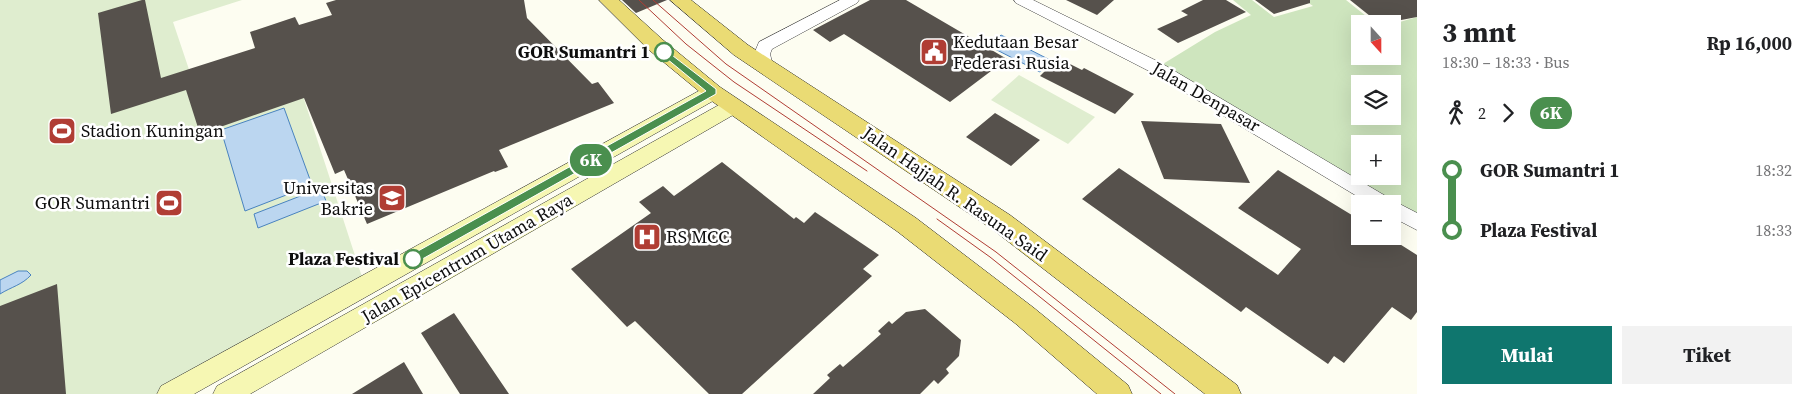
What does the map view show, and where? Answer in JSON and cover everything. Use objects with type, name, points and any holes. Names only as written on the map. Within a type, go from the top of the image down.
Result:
[{"type":"main road","points":[[608,0],[656,46],[713,92],[906,224],[1025,316],[1118,394]]},
{"type":"main road","name":"Jalan Hajjah R. Rasuna Said","points":[[679,0],[741,50],[1001,222],[1227,394]]},
{"type":"main road","name":"Jalan Epicentrum Utama Raya","points":[[170,394],[713,92]]},
{"type":"main road","name":"Jalan Epicentrum Utama Raya","points":[[226,394],[733,106]]},
{"type":"main road","points":[[670,116],[686,133]]},
{"type":"street","points":[[741,50],[835,0]]},
{"type":"street","points":[[765,66],[762,54],[766,46],[852,0]]},
{"type":"street","name":"Jalan Denpasar","points":[[1020,0],[1156,67],[1371,195]]},
{"type":"street","points":[[1401,213],[1417,222]]},
{"type":"green space","name":"GOR Sumantri","points":[[0,0],[242,0],[173,22],[208,126],[302,93],[363,280],[156,394],[0,394]]},
{"type":"green space","points":[[1233,0],[1252,0],[1274,17],[1313,6],[1304,0],[1346,0],[1365,15],[1351,15],[1351,65],[1401,65],[1401,22],[1417,17],[1417,215],[1401,206],[1401,195],[1382,195],[1364,185],[1401,185],[1401,135],[1351,135],[1351,177],[1158,67],[1215,32],[1251,15]]},
{"type":"green space","points":[[1019,75],[1095,117],[1068,144],[991,100]]},
{"type":"water","points":[[1001,35],[1052,61],[1040,72],[989,46]]},
{"type":"water","points":[[284,108],[312,185],[245,211],[221,130]]},
{"type":"water","points":[[321,188],[326,201],[258,228],[254,214]]},
{"type":"water","points":[[18,271],[27,271],[31,275],[20,284],[0,294],[0,280]]},
{"type":"building","points":[[145,0],[161,78],[255,48],[250,32],[295,17],[299,25],[332,15],[326,3],[336,0],[524,0],[527,18],[592,84],[598,82],[614,103],[499,150],[508,167],[494,171],[367,224],[344,170],[335,174],[304,98],[200,134],[186,90],[111,114],[98,13]]},
{"type":"building","points":[[622,0],[667,0],[636,13]]},
{"type":"building","name":"Kedutaan Besar Federasi Rusia","points":[[870,0],[906,0],[1007,59],[950,102],[844,34],[830,42],[813,30]]},
{"type":"building","points":[[1066,0],[1114,0],[1097,15]]},
{"type":"building","points":[[1203,0],[1226,0],[1246,12],[1178,43],[1157,29],[1188,15],[1181,11]]},
{"type":"building","points":[[1255,0],[1310,0],[1310,3],[1274,14]]},
{"type":"building","points":[[1350,0],[1417,0],[1417,17],[1401,20],[1401,15],[1369,15]]},
{"type":"building","points":[[1058,58],[1082,70],[1084,68],[1134,94],[1115,114],[1040,76]]},
{"type":"building","points":[[995,113],[1040,140],[1011,166],[966,137]]},
{"type":"building","points":[[1141,121],[1221,124],[1250,183],[1164,179]]},
{"type":"building","points":[[722,162],[794,219],[796,217],[804,223],[815,212],[879,255],[863,269],[872,276],[742,394],[709,394],[635,321],[627,327],[571,269],[651,213],[639,202],[663,186],[674,196]]},
{"type":"building","points":[[1119,168],[1278,275],[1301,249],[1238,208],[1278,170],[1351,215],[1351,245],[1401,245],[1417,255],[1417,312],[1411,320],[1392,307],[1344,363],[1334,356],[1328,364],[1246,307],[1241,312],[1082,199]]},
{"type":"building","points":[[57,284],[66,394],[0,394],[0,306]]},
{"type":"building","points":[[925,309],[961,340],[959,356],[946,369],[949,373],[938,384],[934,380],[920,394],[813,394],[830,378],[827,375],[840,364],[843,367],[864,349],[881,334],[878,331],[889,321],[892,324],[906,312]]},
{"type":"building","points":[[454,313],[509,394],[460,394],[421,333]]},
{"type":"building","points":[[404,362],[423,394],[352,394]]},
{"type":"tram line","points":[[639,0],[686,44],[734,82],[867,171]]},
{"type":"tram line","points":[[653,0],[726,64],[996,252],[1175,394]]},
{"type":"tram line","points":[[937,219],[990,257],[1161,394]]},
{"type":"bus line","name":"6K","points":[[413,259],[713,92],[664,52]]},
{"type":"place","name":"GOR Sumantri 1","points":[[664,52]]},
{"type":"place","name":"Kedutaan Besar Federasi Rusia","points":[[934,52]]},
{"type":"place","name":"Stadion Kuningan","points":[[62,131]]},
{"type":"place","name":"Universitas Bakrie","points":[[392,198]]},
{"type":"place","name":"GOR Sumantri","points":[[169,203]]},
{"type":"place","name":"RS MCC","points":[[647,237]]},
{"type":"place","name":"Plaza Festival","points":[[413,259]]}]
